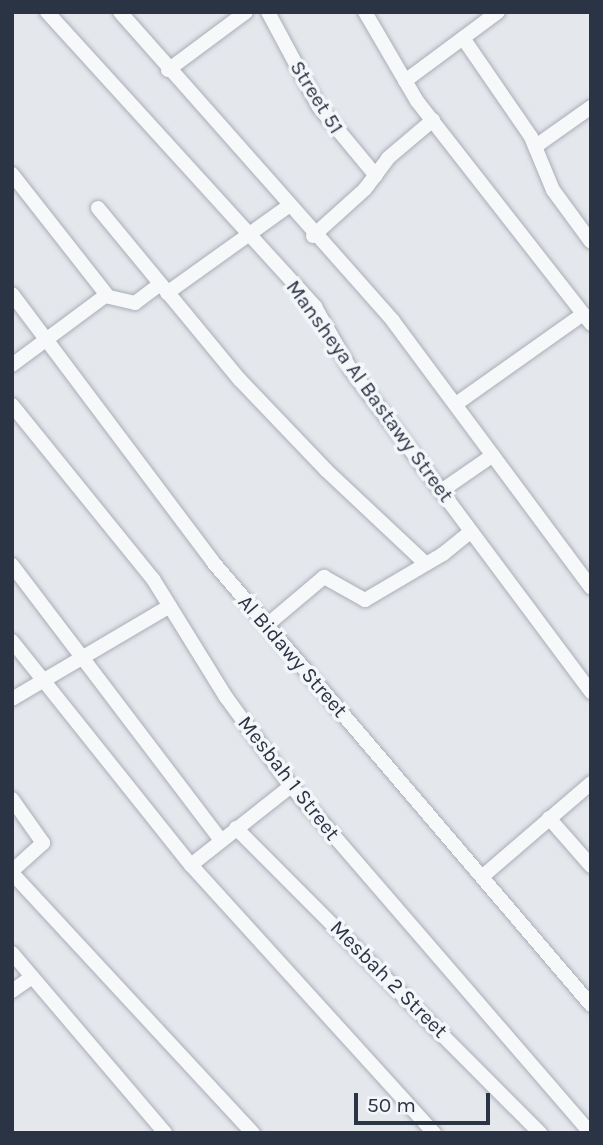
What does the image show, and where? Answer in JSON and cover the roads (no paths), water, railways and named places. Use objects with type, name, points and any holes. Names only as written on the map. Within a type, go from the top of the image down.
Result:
[{"type":"street","name":"Mansheya Al Bastawy Street","points":[[47,12],[315,307],[351,369],[591,692]]},
{"type":"street","points":[[120,12],[287,207],[393,321],[591,588]]},
{"type":"street","points":[[168,70],[229,17],[246,12]]},
{"type":"street","name":"Street 51","points":[[268,12],[319,107],[376,176]]},
{"type":"street","points":[[365,12],[405,82],[587,319],[456,404]]},
{"type":"street","points":[[405,82],[498,12]]},
{"type":"street","points":[[463,38],[536,146],[553,190],[591,242]]},
{"type":"street","points":[[536,146],[591,107]]},
{"type":"street","points":[[313,236],[376,176],[388,158],[433,120]]},
{"type":"street","points":[[12,174],[107,295],[135,303],[164,288],[287,207]]},
{"type":"street","points":[[98,208],[164,288],[316,460],[425,563]]},
{"type":"street","name":"Al Bidawy Street","points":[[12,294],[198,543],[591,1005]]},
{"type":"street","points":[[12,365],[107,295]]},
{"type":"street","name":"Mesbah 1 Street","points":[[12,405],[170,606],[226,697],[291,786],[590,1133]]},
{"type":"street","points":[[441,491],[493,455]]},
{"type":"street","points":[[267,625],[324,577],[365,600],[471,531]]},
{"type":"street","points":[[12,565],[221,840]]},
{"type":"street","points":[[12,699],[170,606]]},
{"type":"street","points":[[12,641],[191,866],[434,1133]]},
{"type":"street","points":[[483,876],[591,783]]},
{"type":"street","points":[[191,866],[291,786]]},
{"type":"street","points":[[12,799],[43,846],[12,872],[253,1133]]},
{"type":"street","points":[[549,818],[591,866]]},
{"type":"street","name":"Mesbah 2 Street","points":[[236,828],[540,1133]]},
{"type":"street","points":[[12,953],[165,1133]]},
{"type":"street","points":[[12,991],[32,977]]}]
